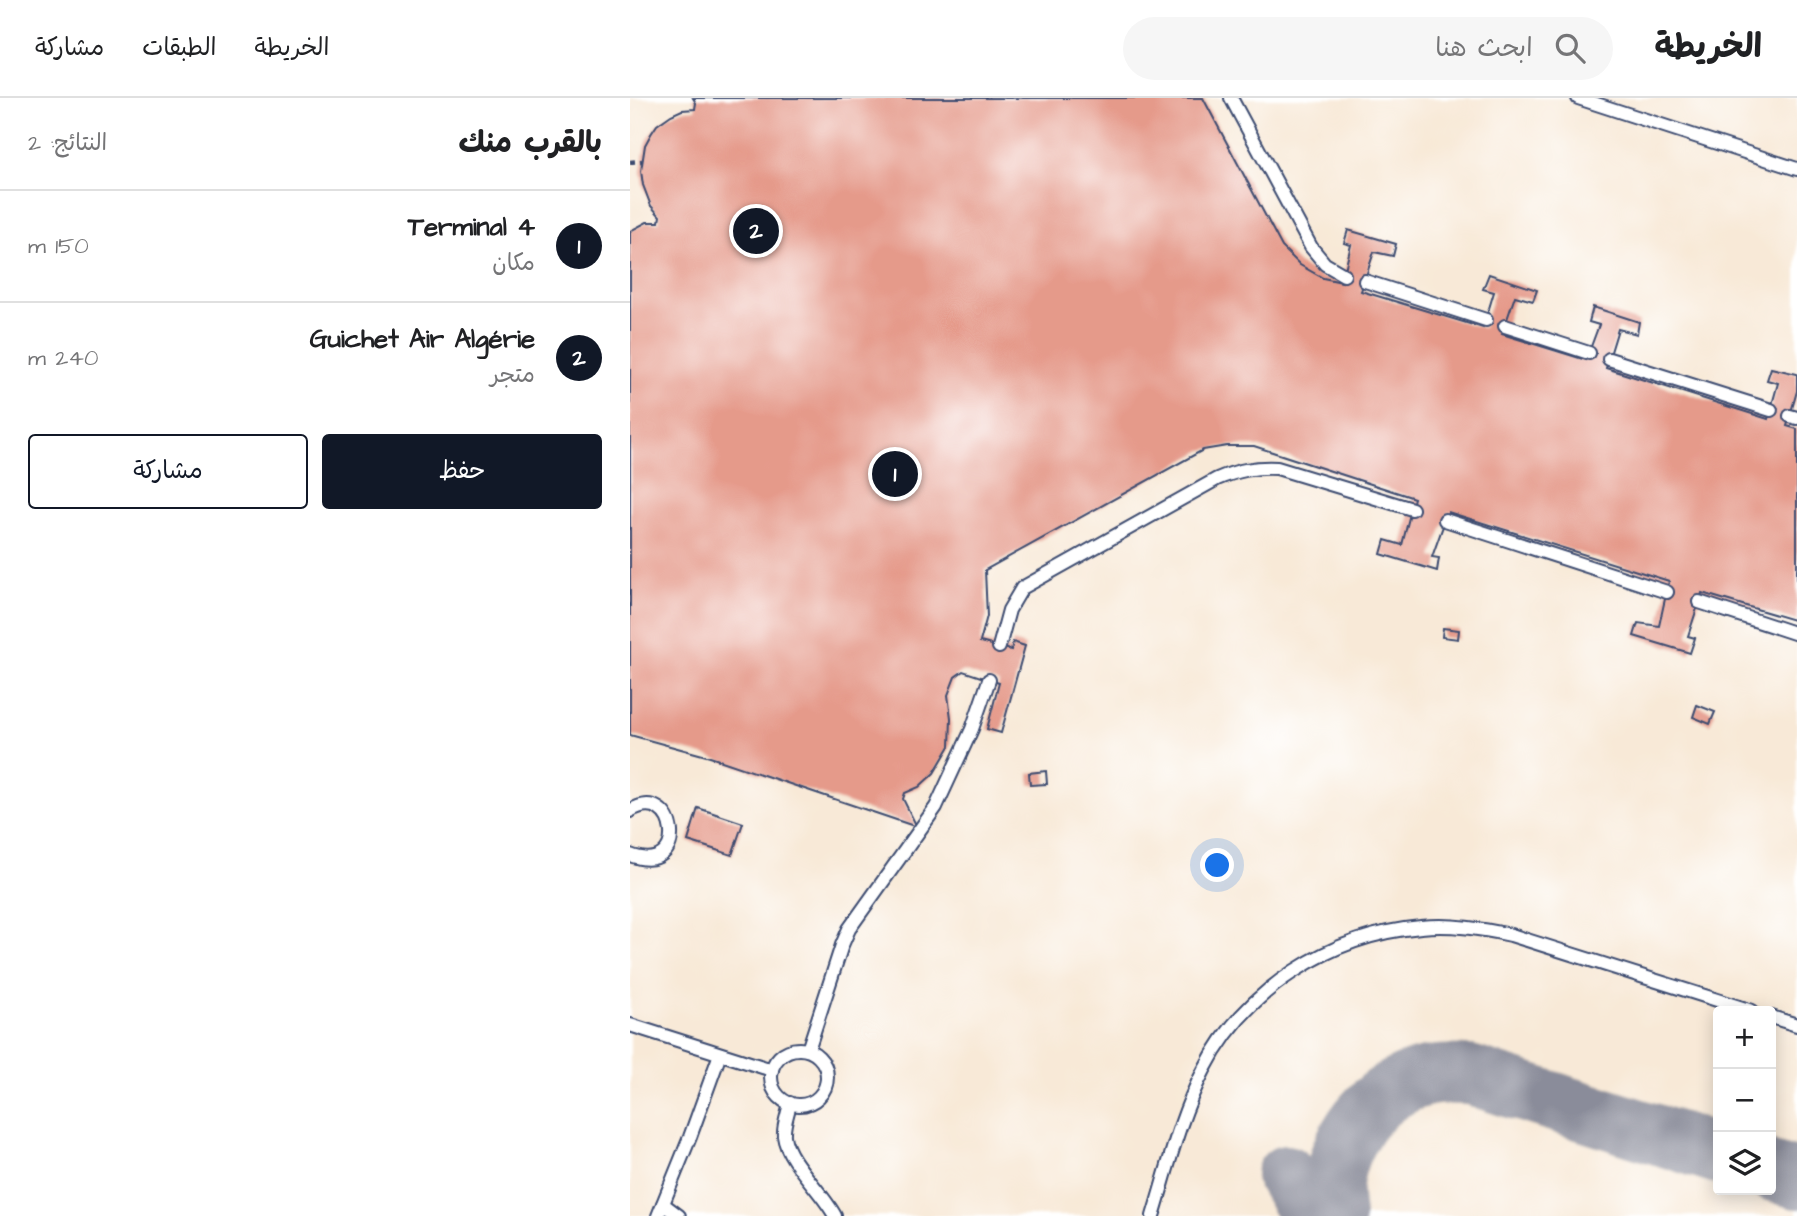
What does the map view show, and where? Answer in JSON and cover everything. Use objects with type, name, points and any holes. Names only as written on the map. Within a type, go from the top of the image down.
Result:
[{"type":"lane","points":[[1230,98],[1311,247],[1325,264],[1344,275]]},
{"type":"lane","points":[[1578,98],[1797,169]]},
{"type":"lane","points":[[1365,281],[1486,320]]},
{"type":"lane","points":[[1505,326],[1589,353]]},
{"type":"lane","points":[[1609,359],[1771,410]]},
{"type":"lane","points":[[999,647],[1009,610],[1022,588],[1236,471],[1256,467],[1277,468],[1412,509]]},
{"type":"lane","points":[[1445,520],[1667,592]]},
{"type":"lane","points":[[1699,602],[1797,634]]},
{"type":"lane","points":[[808,1050],[849,929],[936,807],[972,729],[989,680]]},
{"type":"lane","points":[[630,811],[652,806],[667,817],[671,825],[670,844],[664,852],[657,857],[633,860]]},
{"type":"lane","points":[[1153,1216],[1185,1114],[1218,1046],[1245,1013],[1284,978],[1310,961],[1365,937],[1423,926],[1482,929],[1511,935],[1736,1006]]},
{"type":"lane","points":[[1776,1019],[1797,1026]]},
{"type":"lane","points":[[630,1025],[772,1070]]},
{"type":"lane","points":[[799,1048],[808,1050],[817,1055],[827,1071],[824,1090],[809,1103],[790,1103],[781,1098],[775,1090],[772,1070],[782,1055],[799,1048]]},
{"type":"lane","points":[[679,1216],[661,1210],[720,1054]]},
{"type":"lane","points":[[790,1103],[785,1127],[786,1147],[835,1216]]},
{"type":"path","points":[[630,162],[642,161]]},
{"type":"building","points":[[693,98],[1203,98],[1282,247],[1300,265],[1323,278],[1342,282],[1351,245],[1344,243],[1348,230],[1396,244],[1393,256],[1374,252],[1361,291],[1483,328],[1494,292],[1483,289],[1489,274],[1537,290],[1533,301],[1515,296],[1502,334],[1586,360],[1599,325],[1589,322],[1593,307],[1639,322],[1637,334],[1618,329],[1606,368],[1768,419],[1778,383],[1767,380],[1771,368],[1797,374],[1797,391],[1787,426],[1797,429],[1797,621],[1702,593],[1688,636],[1695,638],[1690,653],[1634,636],[1638,623],[1659,626],[1669,581],[1448,512],[1432,557],[1439,558],[1437,571],[1381,554],[1385,540],[1402,545],[1414,498],[1254,446],[1227,446],[1203,450],[985,570],[987,616],[980,642],[1011,650],[1013,642],[1025,646],[1001,733],[987,729],[999,683],[963,671],[955,677],[948,695],[950,746],[934,773],[919,787],[905,793],[903,799],[917,827],[710,757],[630,735],[630,231],[647,222],[659,222],[660,216],[651,206],[643,185],[641,171],[645,145],[657,125],[682,110],[695,109]]},
{"type":"building","points":[[1443,628],[1459,630],[1458,639],[1442,637]]},
{"type":"building","points":[[1697,705],[1715,712],[1710,724],[1693,717]]},
{"type":"building","points":[[1046,771],[1047,784],[1030,785],[1029,773]]},
{"type":"building","points":[[698,808],[743,823],[732,855],[688,841]]},
{"type":"taxiway","points":[[1335,1216],[1333,1188],[1337,1164],[1354,1127],[1382,1098],[1399,1087],[1417,1079],[1437,1075],[1470,1075],[1713,1152]]},
{"type":"taxiway","points":[[1776,1173],[1797,1179]]},
{"type":"taxiway","points":[[1286,1175],[1310,1216]]},
{"type":"place","name":"Guichet Air Algérie","points":[[756,231]]},
{"type":"place","name":"Terminal 4","points":[[895,474]]}]
